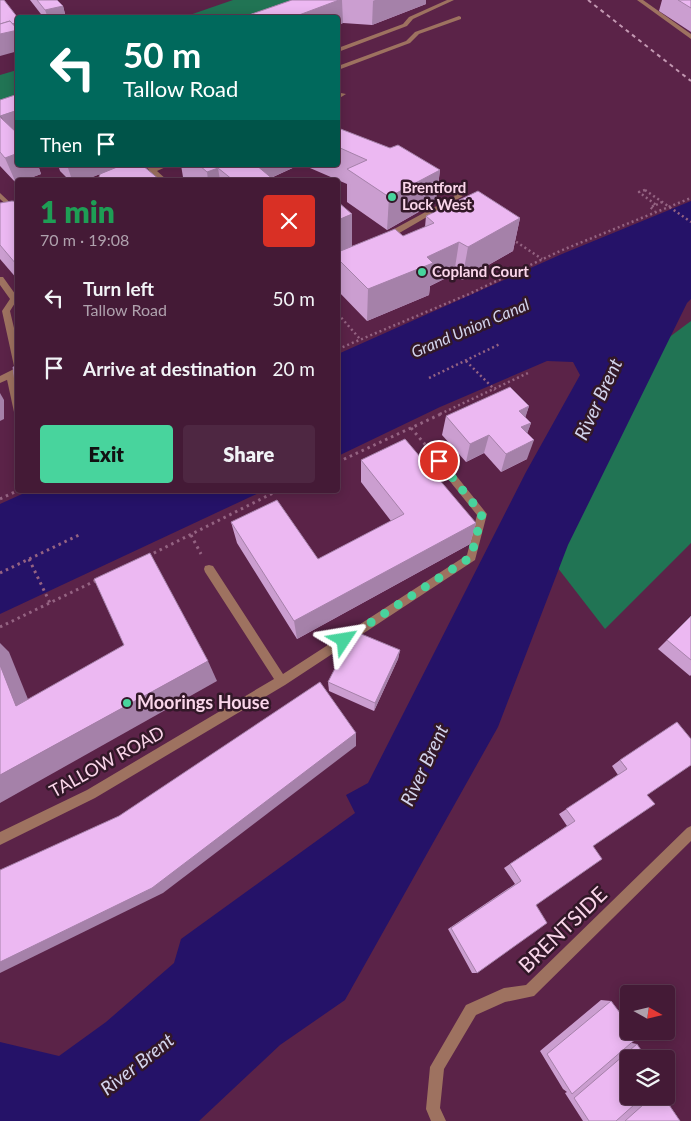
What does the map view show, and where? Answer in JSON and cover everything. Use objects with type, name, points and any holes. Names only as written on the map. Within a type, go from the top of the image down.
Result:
[{"type":"street","points":[[340,49],[405,24],[411,18],[451,0]]},
{"type":"street","points":[[640,0],[691,37]]},
{"type":"street","points":[[650,7],[658,5]]},
{"type":"street","points":[[340,67],[408,42],[417,34],[459,18]]},
{"type":"street","points":[[405,24],[417,34]]},
{"type":"street","points":[[149,167],[162,178]]},
{"type":"street","points":[[132,178],[162,167]]},
{"type":"street","points":[[382,239],[460,196],[418,170]]},
{"type":"street","points":[[0,195],[15,211]]},
{"type":"street","points":[[9,215],[15,214]]},
{"type":"street","points":[[0,280],[14,299],[6,311],[15,352]]},
{"type":"street","points":[[0,380],[14,373]]},
{"type":"street","name":"TALLOW ROAD","points":[[0,839],[91,794],[281,681],[471,557],[482,514],[439,461]]},
{"type":"street","points":[[209,569],[281,681]]},
{"type":"street","name":"BRENTSIDE","points":[[439,1121],[433,1109],[437,1067],[471,1010],[504,995],[529,991],[691,832]]},
{"type":"path","points":[[656,205],[639,192],[645,190],[691,222]]},
{"type":"path","points":[[340,348],[469,294],[543,259],[691,198]]},
{"type":"path","points":[[656,212],[650,207],[662,202]]},
{"type":"path","points":[[510,238],[543,259]]},
{"type":"path","points":[[340,316],[360,339]]},
{"type":"path","points":[[429,378],[500,344]]},
{"type":"path","points":[[466,360],[495,390]]},
{"type":"path","points":[[340,461],[528,373]]},
{"type":"path","points":[[411,428],[439,461]]},
{"type":"path","points":[[0,499],[15,492]]},
{"type":"path","points":[[147,556],[273,493]]},
{"type":"path","points":[[0,573],[80,534]]},
{"type":"path","points":[[29,559],[50,603]]},
{"type":"path","points":[[0,627],[103,578]]},
{"type":"green space","points":[[233,0],[338,0],[293,15],[190,15]]},
{"type":"green space","points":[[15,71],[15,112],[0,117],[0,75]]},
{"type":"green space","points":[[691,321],[691,543],[605,629],[554,563],[652,350]]},
{"type":"water","points":[[691,201],[691,299],[687,303],[568,545],[498,727],[345,1000],[280,1045],[199,1121],[0,1121],[0,1042],[59,1056],[106,1022],[174,963],[181,939],[355,813],[346,795],[368,783],[526,472],[580,375],[573,362],[547,361],[440,407],[340,455],[340,353],[562,254]]},
{"type":"water","points":[[24,493],[259,493],[0,614],[0,504]]},
{"type":"building","points":[[0,0],[4,0],[16,15],[15,23],[12,24],[10,21],[0,24]]},
{"type":"building","points":[[37,0],[57,0],[63,6],[45,10]]},
{"type":"building","points":[[292,0],[339,0],[299,15],[249,15]]},
{"type":"building","points":[[678,0],[691,0],[691,8]]},
{"type":"building","points":[[10,21],[15,27],[15,31],[0,34],[0,24]]},
{"type":"building","points":[[15,95],[15,111],[0,116],[0,100]]},
{"type":"building","points":[[0,117],[15,131],[15,154],[5,158],[0,152]]},
{"type":"building","points":[[340,129],[390,148],[398,145],[440,170],[389,197],[347,169],[367,160],[340,148]]},
{"type":"building","points":[[117,167],[144,167],[158,178],[99,178],[100,174]]},
{"type":"building","points":[[201,167],[258,167],[272,178],[230,178],[218,168],[207,172]]},
{"type":"building","points":[[478,191],[520,218],[468,247],[459,242],[427,257],[433,263],[368,289],[340,261],[340,251],[395,229],[403,236],[434,223],[426,216]]},
{"type":"building","points":[[15,202],[15,263],[0,245],[0,203]]},
{"type":"building","points":[[340,204],[352,214],[340,219]]},
{"type":"building","points":[[13,367],[15,367],[15,383]]},
{"type":"building","points":[[510,387],[529,406],[519,411],[531,423],[521,427],[534,440],[506,454],[489,435],[470,444],[446,416]]},
{"type":"building","points":[[405,439],[476,523],[294,621],[231,522],[277,500],[318,559],[404,514],[361,460]]},
{"type":"building","name":"Moorings House","points":[[150,553],[208,661],[0,775],[0,665],[16,706],[124,645],[94,579]]},
{"type":"building","points":[[691,616],[691,660],[667,640]]},
{"type":"building","points":[[354,631],[400,650],[375,703],[328,682]]},
{"type":"building","points":[[320,682],[356,733],[152,888],[0,962],[0,870],[119,816]]},
{"type":"building","points":[[677,722],[691,739],[691,765],[647,795],[655,804],[593,846],[602,859],[536,905],[547,923],[477,973],[451,928],[521,881],[510,864],[575,821],[566,809],[627,769],[620,760]]},
{"type":"building","points":[[611,1001],[620,1013],[620,1040],[635,1040],[623,1050],[620,1050],[620,1053],[572,1094],[547,1054]]},
{"type":"building","points":[[637,1044],[641,1050],[630,1050]]},
{"type":"building","points":[[620,1059],[620,1105],[634,1105],[616,1121],[589,1121],[574,1098]]},
{"type":"building","points":[[643,1105],[669,1105],[680,1121],[625,1121]]},
{"type":"railway","points":[[588,0],[691,81]]},
{"type":"place","name":"Brentford Lock West","points":[[392,197]]},
{"type":"place","name":"Copland Court","points":[[422,272]]},
{"type":"place","name":"Moorings House","points":[[127,703]]},
{"type":"route","points":[[344,640],[471,557],[482,514],[439,461]]},
{"type":"water label","name":"Grand Union Canal","points":[[470,328]]},
{"type":"water label","name":"River Brent","points":[[598,399]]},
{"type":"water label","name":"River Brent","points":[[424,765]]},
{"type":"water label","name":"River Brent","points":[[137,1064]]}]
